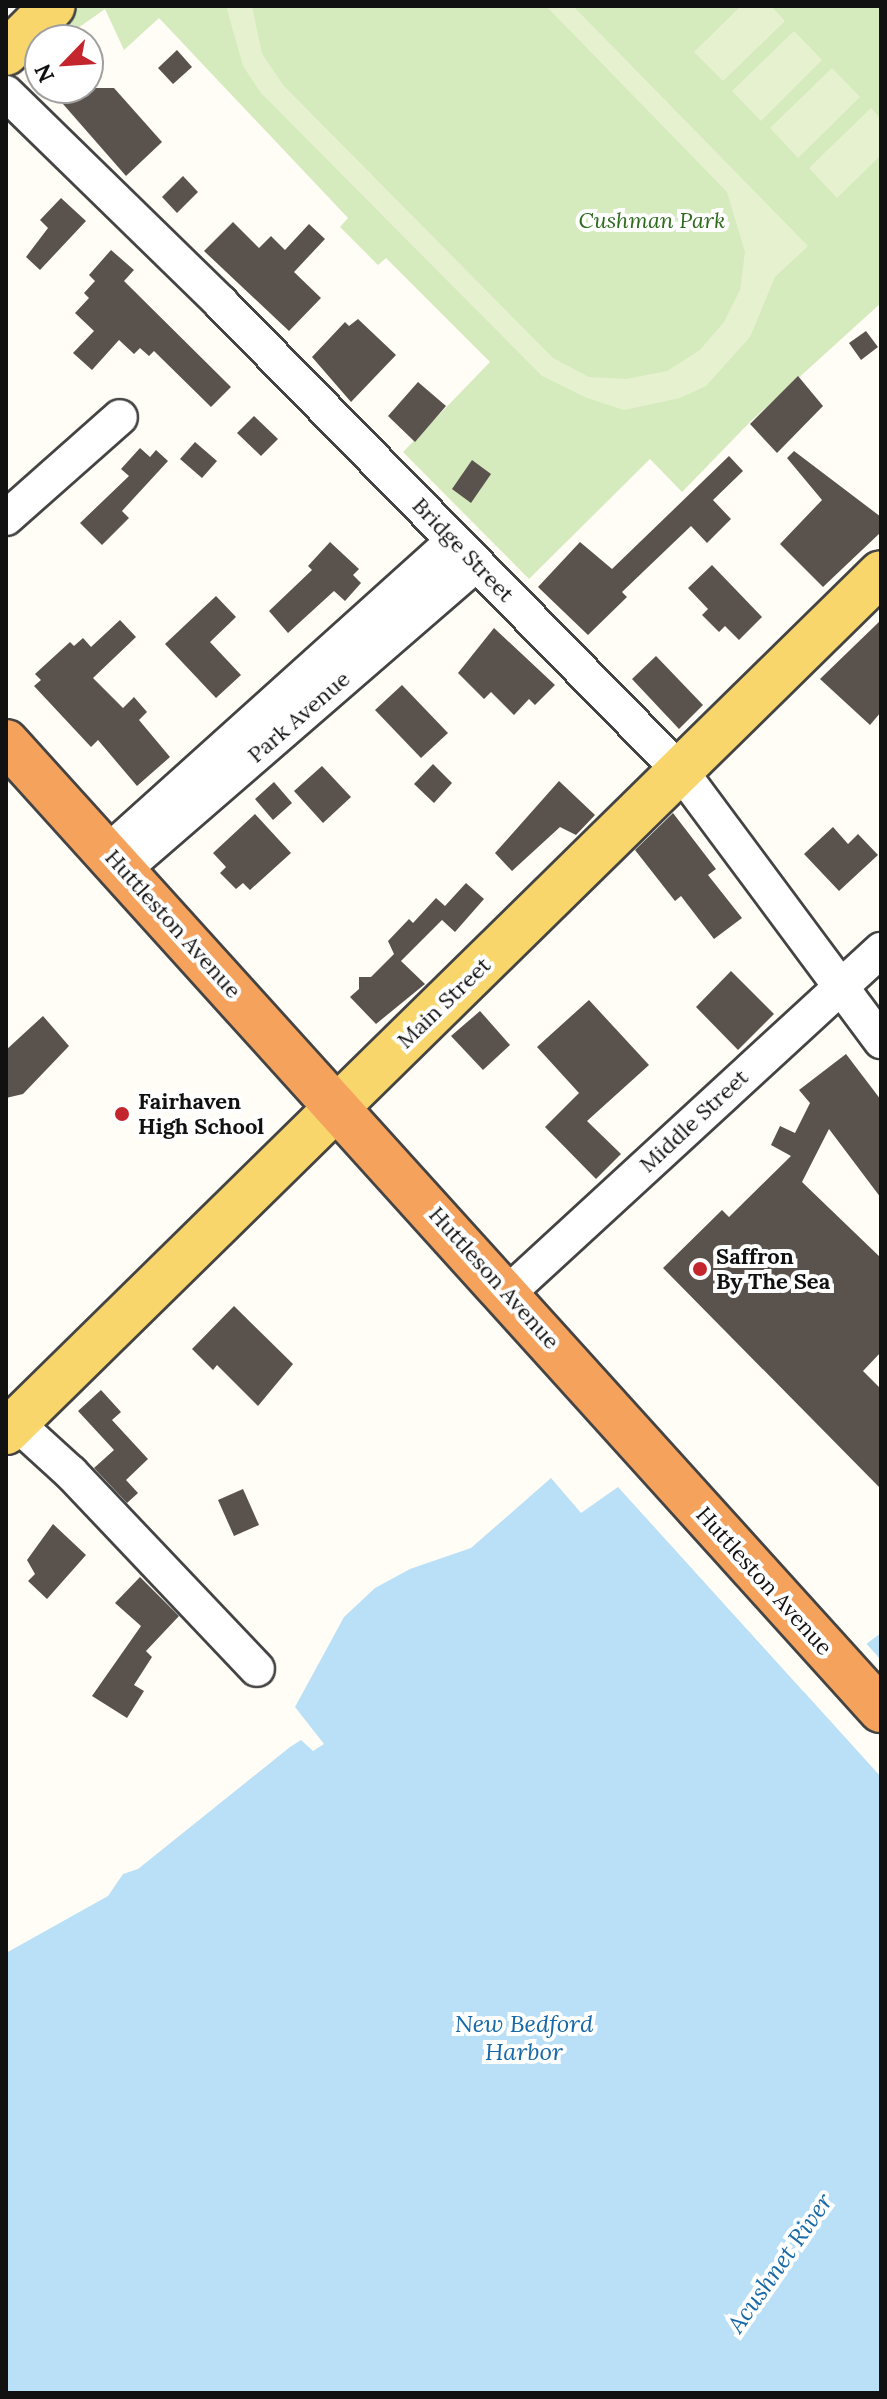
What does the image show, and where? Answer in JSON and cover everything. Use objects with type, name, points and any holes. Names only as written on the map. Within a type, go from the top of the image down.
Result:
[{"type":"highway","name":"Huttleston Avenue","points":[[6,742],[339,1107]]},
{"type":"highway","name":"Huttleson Avenue","points":[[339,1107],[647,1451]]},
{"type":"highway","name":"Huttleston Avenue","points":[[647,1451],[881,1710]]},
{"type":"main road","points":[[6,53],[53,6]]},
{"type":"main road","name":"Main Street","points":[[11,1427],[682,773],[881,573]]},
{"type":"street","name":"Bridge Street","points":[[6,93],[221,303],[682,773],[881,1041]]},
{"type":"street","points":[[6,518],[120,417]]},
{"type":"street","name":"Park Avenue","points":[[115,861],[464,553]]},
{"type":"street","name":"Middle Street","points":[[508,1293],[881,950]]},
{"type":"street","points":[[11,1427],[257,1669]]},
{"type":"green space","name":"Cushman Park","points":[[80,6],[881,6],[881,303],[751,421],[682,492],[650,459],[529,579],[403,452],[490,362],[386,258],[378,265],[340,227],[348,218],[159,18],[124,50],[105,9],[84,24],[61,24]]},
{"type":"green space","points":[[226,6],[252,6],[262,54],[284,86],[553,358],[589,377],[626,379],[667,371],[700,350],[724,322],[740,290],[745,252],[727,192],[546,6],[573,6],[808,246],[775,277],[750,337],[706,386],[680,398],[624,410],[587,398],[542,376],[261,93],[243,66]]},
{"type":"green space","points":[[741,6],[771,6],[785,21],[723,81],[694,52]]},
{"type":"green space","points":[[794,31],[822,60],[761,121],[732,91]]},
{"type":"green space","points":[[832,68],[860,97],[798,158],[770,128]]},
{"type":"green space","points":[[871,108],[881,119],[881,155],[837,198],[809,168]]},
{"type":"water","name":"New Bedford Harbor","points":[[551,1478],[581,1513],[618,1487],[803,1691],[881,1633],[881,2393],[6,2393],[6,1953],[108,1896],[123,1874],[138,1869],[290,1747],[301,1740],[313,1751],[324,1744],[295,1707],[344,1617],[375,1588],[410,1569],[471,1548]]},
{"type":"pier","points":[[616,1484],[803,1686],[864,1641],[881,1660],[881,1777]]},
{"type":"building","points":[[177,50],[192,67],[173,84],[158,68]]},
{"type":"building","points":[[104,88],[114,88],[162,142],[126,176],[63,104],[104,104]]},
{"type":"building","points":[[183,176],[198,192],[177,213],[162,197]]},
{"type":"building","points":[[61,198],[86,221],[40,270],[26,257],[48,228],[40,220]]},
{"type":"building","points":[[233,222],[259,248],[271,236],[285,250],[309,224],[325,239],[294,272],[321,298],[289,331],[204,251]]},
{"type":"building","points":[[111,250],[134,270],[124,281],[231,387],[211,407],[154,351],[149,356],[140,348],[134,354],[119,340],[92,370],[73,353],[94,331],[75,313],[89,298],[84,293],[95,281],[89,275]]},
{"type":"building","points":[[358,319],[396,355],[351,402],[312,357],[345,322],[349,326]]},
{"type":"building","points":[[866,331],[878,347],[861,360],[849,343]]},
{"type":"building","points":[[798,376],[823,406],[777,453],[750,424]]},
{"type":"building","points":[[418,382],[446,406],[415,442],[388,416]]},
{"type":"building","points":[[254,416],[278,439],[261,456],[237,433]]},
{"type":"building","points":[[195,442],[217,461],[202,478],[180,459]]},
{"type":"building","points":[[140,448],[150,457],[156,450],[168,461],[122,511],[129,518],[102,545],[80,523],[129,476],[121,469]]},
{"type":"building","points":[[794,451],[881,517],[881,532],[823,587],[780,544],[822,500],[787,458]]},
{"type":"building","points":[[729,456],[743,471],[713,500],[731,519],[707,543],[691,526],[622,592],[627,597],[588,635],[538,587],[580,542],[612,569]]},
{"type":"building","points":[[472,460],[491,474],[471,503],[452,489]]},
{"type":"building","points":[[330,542],[359,569],[353,575],[361,583],[345,601],[334,591],[288,633],[269,611],[312,570],[308,566]]},
{"type":"building","points":[[712,565],[762,617],[739,640],[725,626],[719,632],[702,615],[708,609],[688,588]]},
{"type":"building","points":[[216,596],[236,617],[210,642],[241,675],[216,698],[165,644]]},
{"type":"building","points":[[120,620],[136,637],[93,678],[123,708],[134,697],[147,712],[139,720],[170,757],[137,786],[98,740],[91,747],[34,686],[41,680],[35,674],[70,642],[74,646],[83,638],[91,647]]},
{"type":"building","points":[[881,620],[881,712],[870,725],[820,679]]},
{"type":"building","points":[[494,628],[555,685],[535,705],[529,699],[514,715],[491,692],[484,699],[458,673]]},
{"type":"building","points":[[656,656],[703,705],[679,729],[632,679]]},
{"type":"building","points":[[402,685],[448,733],[421,758],[375,710]]},
{"type":"building","points":[[433,764],[452,783],[434,803],[414,784]]},
{"type":"building","points":[[322,766],[351,797],[323,823],[294,791]]},
{"type":"building","points":[[559,781],[595,815],[576,835],[560,827],[512,871],[495,853]]},
{"type":"building","points":[[274,782],[292,803],[273,820],[255,799]]},
{"type":"building","points":[[673,813],[716,869],[708,875],[742,918],[714,939],[681,896],[675,901],[635,850]]},
{"type":"building","points":[[255,814],[291,853],[250,890],[243,883],[236,889],[220,873],[226,867],[213,853]]},
{"type":"building","points":[[833,827],[848,844],[858,834],[878,855],[839,891],[804,854]]},
{"type":"building","points":[[466,883],[484,899],[455,932],[442,920],[401,961],[425,984],[376,1024],[350,997],[359,989],[359,977],[371,977],[394,954],[388,941],[409,919],[413,923],[436,898],[445,906]]},
{"type":"building","points":[[731,971],[774,1014],[738,1050],[696,1007]]},
{"type":"building","points":[[589,1000],[649,1065],[587,1121],[621,1154],[596,1179],[545,1127],[579,1093],[537,1047]]},
{"type":"building","points":[[480,1011],[510,1045],[483,1070],[451,1036]]},
{"type":"building","points":[[43,1016],[69,1046],[23,1094],[6,1098],[6,1050]]},
{"type":"building","points":[[846,1054],[881,1100],[881,1198],[829,1129],[802,1182],[881,1258],[881,1352],[863,1371],[881,1389],[881,1489],[663,1268],[722,1210],[729,1217],[791,1156],[771,1145],[780,1126],[795,1133],[810,1103],[799,1090]]},
{"type":"building","points":[[234,1306],[293,1364],[258,1406],[217,1365],[213,1370],[192,1349]]},
{"type":"building","points":[[101,1390],[121,1412],[112,1420],[148,1459],[126,1480],[138,1493],[127,1503],[94,1468],[114,1450],[78,1411]]},
{"type":"building","points":[[243,1489],[259,1525],[234,1536],[218,1500]]},
{"type":"building","points":[[53,1524],[86,1555],[47,1599],[28,1581],[35,1574],[27,1560]]},
{"type":"building","points":[[140,1577],[179,1616],[146,1651],[152,1657],[134,1685],[144,1691],[127,1718],[92,1696],[141,1626],[115,1603]]},
{"type":"place","name":"Fairhaven High School","points":[[122,1114]]},
{"type":"place","name":"Saffron By The Sea","points":[[700,1269]]},
{"type":"water label","name":"Acushnet River","points":[[780,2263]]}]
